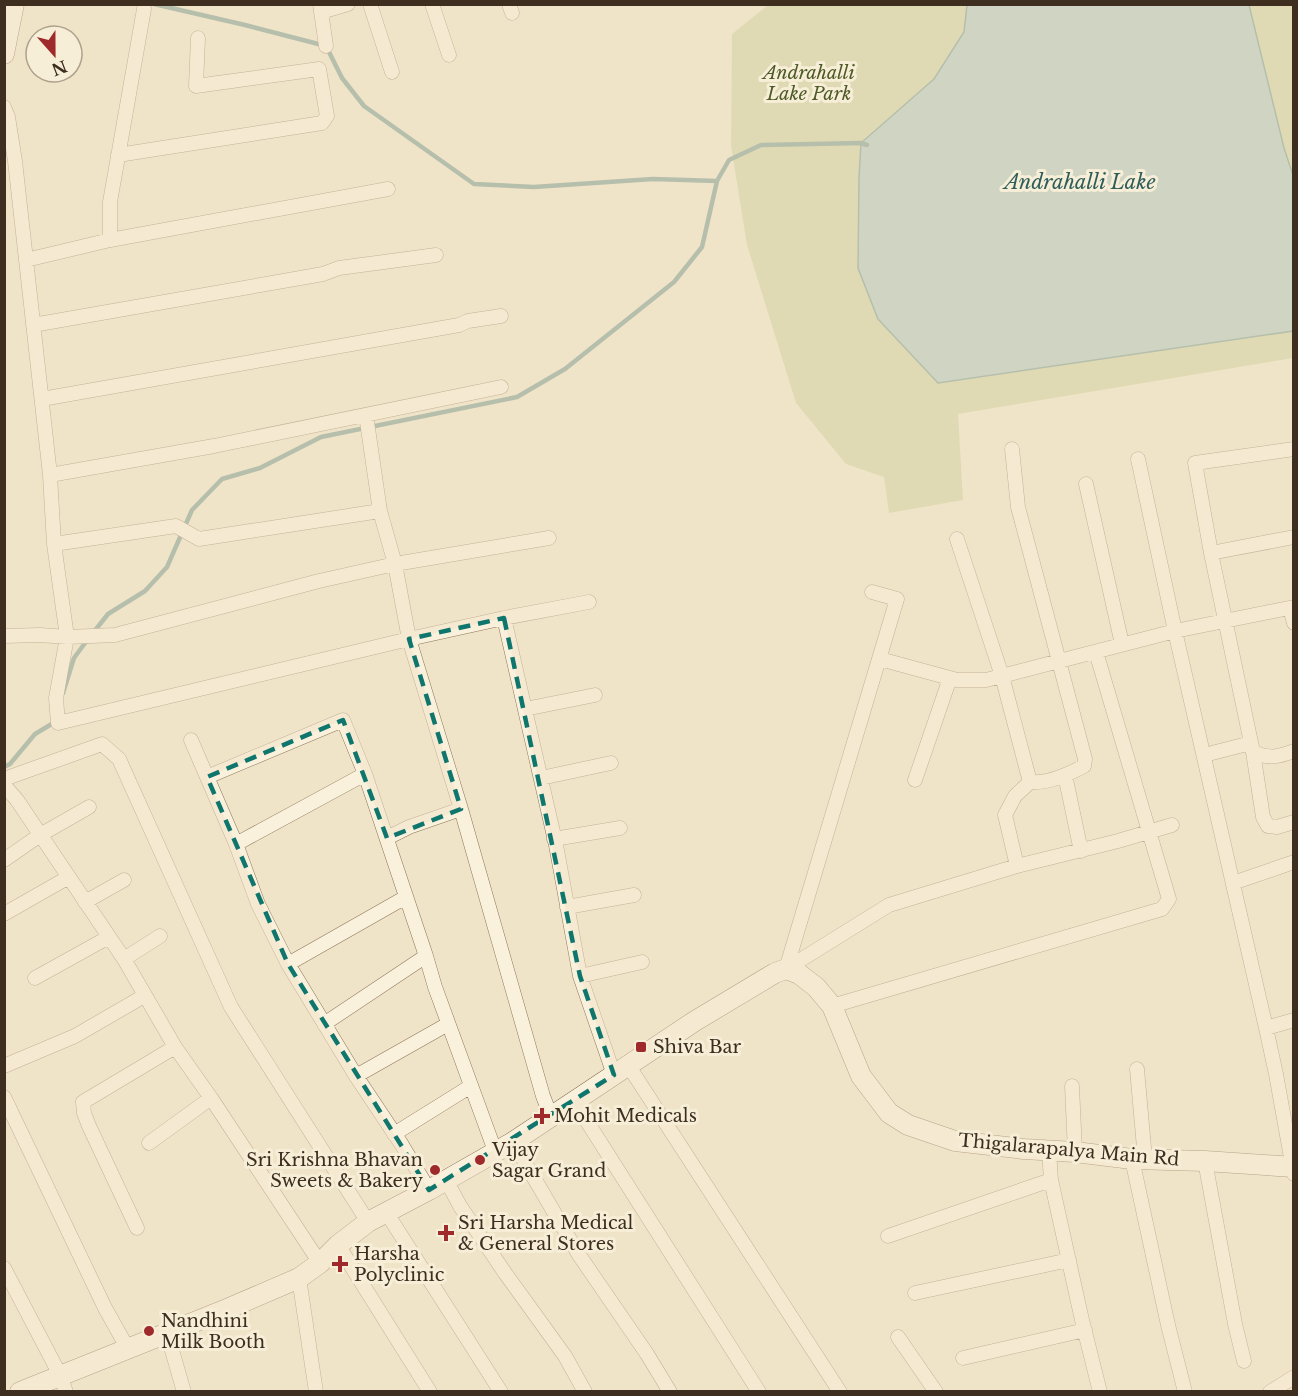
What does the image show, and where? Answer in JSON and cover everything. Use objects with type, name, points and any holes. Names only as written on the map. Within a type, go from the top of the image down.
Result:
[{"type":"street","points":[[4,54],[14,4]]},
{"type":"street","points":[[326,46],[320,8],[348,4]]},
{"type":"street","points":[[370,4],[392,72]]},
{"type":"street","points":[[432,4],[449,55]]},
{"type":"street","points":[[110,240],[110,202],[144,9]]},
{"type":"street","points":[[118,155],[322,123],[327,116],[319,69],[196,86],[198,38]]},
{"type":"street","points":[[4,107],[8,117],[15,161],[50,475],[54,544],[67,636],[56,698],[58,723],[409,639],[589,602]]},
{"type":"street","points":[[26,260],[110,240],[388,189]]},
{"type":"street","points":[[33,325],[323,274],[339,268],[436,255]]},
{"type":"street","points":[[42,399],[459,326],[468,321],[501,316]]},
{"type":"street","points":[[50,475],[214,446],[367,423],[501,387]]},
{"type":"street","points":[[367,423],[380,511],[395,564],[409,639],[551,1117]]},
{"type":"street","points":[[1012,449],[1017,507],[1085,759],[1084,766],[1065,775],[1030,782],[1015,796],[1005,815],[1017,866]]},
{"type":"street","points":[[1293,449],[1195,463],[1224,621],[1252,748],[1263,817],[1268,826],[1277,827],[1293,822]]},
{"type":"street","points":[[1138,459],[1266,1028],[1293,1170]]},
{"type":"street","points":[[1086,484],[1122,644]]},
{"type":"street","points":[[54,544],[176,526],[199,539],[380,511]]},
{"type":"street","points":[[1211,553],[1293,537]]},
{"type":"street","points":[[4,636],[115,635],[319,581],[395,564],[549,538]]},
{"type":"street","points":[[957,539],[1002,676],[1030,782]]},
{"type":"street","points":[[786,969],[897,599],[872,592]]},
{"type":"street","points":[[880,659],[957,680],[986,680],[1175,631],[1292,608],[1293,623]]},
{"type":"street","points":[[504,618],[554,839],[580,976],[621,1070],[840,1392]]},
{"type":"street","points":[[832,1006],[1162,909],[1169,899],[1096,652]]},
{"type":"street","points":[[915,780],[950,678]]},
{"type":"street","points":[[525,709],[595,695]]},
{"type":"street","points":[[207,777],[343,720],[387,838],[435,987],[495,1152]]},
{"type":"street","points":[[191,740],[236,844],[258,904],[288,964],[324,1024],[394,1134],[437,1185],[460,1206],[565,1356],[585,1392]]},
{"type":"street","points":[[4,779],[102,744],[119,759],[231,1007],[368,1222]]},
{"type":"street","points":[[1212,753],[1252,748],[1265,757],[1293,751]]},
{"type":"street","points":[[540,778],[611,763]]},
{"type":"street","points":[[236,844],[364,774]]},
{"type":"street","points":[[1065,775],[1081,851]]},
{"type":"street","points":[[4,785],[11,803],[40,835],[86,902],[175,1047],[320,1263]]},
{"type":"street","points":[[4,860],[40,835],[89,807]]},
{"type":"street","points":[[387,838],[409,827],[460,809]]},
{"type":"street","points":[[20,1392],[63,1384],[128,1348],[299,1278],[368,1222],[513,1142],[735,997],[786,969],[889,905],[1017,866],[1150,833],[1172,825]]},
{"type":"street","points":[[554,839],[620,828]]},
{"type":"street","points":[[1233,883],[1293,862]]},
{"type":"street","points":[[4,914],[69,878]]},
{"type":"street","points":[[86,902],[124,880]]},
{"type":"street","points":[[567,907],[634,895]]},
{"type":"street","points":[[288,964],[406,897]]},
{"type":"street","points":[[123,959],[159,936]]},
{"type":"street","points":[[35,978],[109,937]]},
{"type":"street","points":[[324,1024],[426,956]]},
{"type":"street","points":[[580,976],[642,962]]},
{"type":"street","name":"Thigalarapalya Main Rd","points":[[786,969],[799,974],[816,987],[832,1006],[861,1076],[890,1113],[908,1125],[955,1141],[1139,1159],[1205,1161],[1293,1170]]},
{"type":"street","points":[[4,1066],[75,1036],[144,996]]},
{"type":"street","points":[[1266,1028],[1293,1020]]},
{"type":"street","points":[[356,1076],[448,1024]]},
{"type":"street","points":[[137,1228],[89,1126],[83,1102],[175,1047]]},
{"type":"street","points":[[1137,1069],[1139,1159],[1168,1325],[1185,1392]]},
{"type":"street","points":[[394,1134],[471,1086]]},
{"type":"street","points":[[1072,1086],[1075,1152]]},
{"type":"street","points":[[4,1097],[105,1308],[128,1348]]},
{"type":"street","points":[[149,1143],[211,1098]]},
{"type":"street","points":[[574,1101],[759,1392]]},
{"type":"street","points":[[513,1142],[579,1255],[647,1354],[670,1392]]},
{"type":"street","points":[[1049,1151],[1051,1180],[1098,1391]]},
{"type":"street","points":[[1205,1161],[1244,1361]]},
{"type":"street","points":[[888,1236],[1051,1180]]},
{"type":"street","points":[[386,1212],[501,1392]]},
{"type":"street","points":[[338,1245],[430,1392]]},
{"type":"street","points":[[915,1293],[1069,1260]]},
{"type":"street","points":[[4,1268],[63,1384]]},
{"type":"street","points":[[299,1278],[316,1392]]},
{"type":"street","points":[[963,1358],[1085,1330]]},
{"type":"street","points":[[167,1333],[184,1392]]},
{"type":"street","points":[[898,1337],[936,1392]]},
{"type":"street","points":[[1270,1392],[1293,1377]]},
{"type":"highlighted area","points":[[504,618],[580,976],[614,1075],[429,1190],[288,964],[207,777],[343,720],[387,838],[461,809],[409,639]]},
{"type":"green space","name":"Andrahalli Lake Park","points":[[768,5],[967,5],[964,32],[934,79],[861,143],[858,268],[938,382],[1293,331],[1293,358],[958,414],[963,500],[889,513],[884,477],[846,464],[796,403],[747,245],[731,146],[732,34]]},
{"type":"green space","points":[[1249,5],[1293,5],[1293,175],[1284,148]]},
{"type":"water","name":"Andrahalli Lake","points":[[967,5],[1249,5],[1284,148],[1293,175],[1293,331],[938,383],[878,319],[858,268],[861,143],[934,79],[964,32]]},
{"type":"waterway","points":[[154,4],[326,46],[342,78],[364,106],[474,184],[534,187],[653,179],[717,181],[729,160],[761,145],[861,143],[867,145]]},
{"type":"waterway","points":[[93,633],[108,614],[145,591],[167,567],[192,510],[222,479],[260,468],[321,437],[517,397],[565,369],[674,282],[702,247],[717,181]]},
{"type":"waterway","points":[[63,693],[74,658],[88,639]]},
{"type":"waterway","points":[[4,767],[10,764],[35,734],[55,722]]},
{"type":"place","name":"Shiva Bar","points":[[641,1047]]},
{"type":"place","name":"Mohit Medicals","points":[[542,1116]]},
{"type":"place","name":"Vijay Sagar Grand","points":[[480,1160]]},
{"type":"place","name":"Sri Krishna Bhavan Sweets & Bakery","points":[[435,1170]]},
{"type":"place","name":"Sri Harsha Medical & General Stores","points":[[446,1233]]},
{"type":"place","name":"Harsha Polyclinic","points":[[340,1264]]},
{"type":"place","name":"Nandhini Milk Booth","points":[[149,1331]]}]
